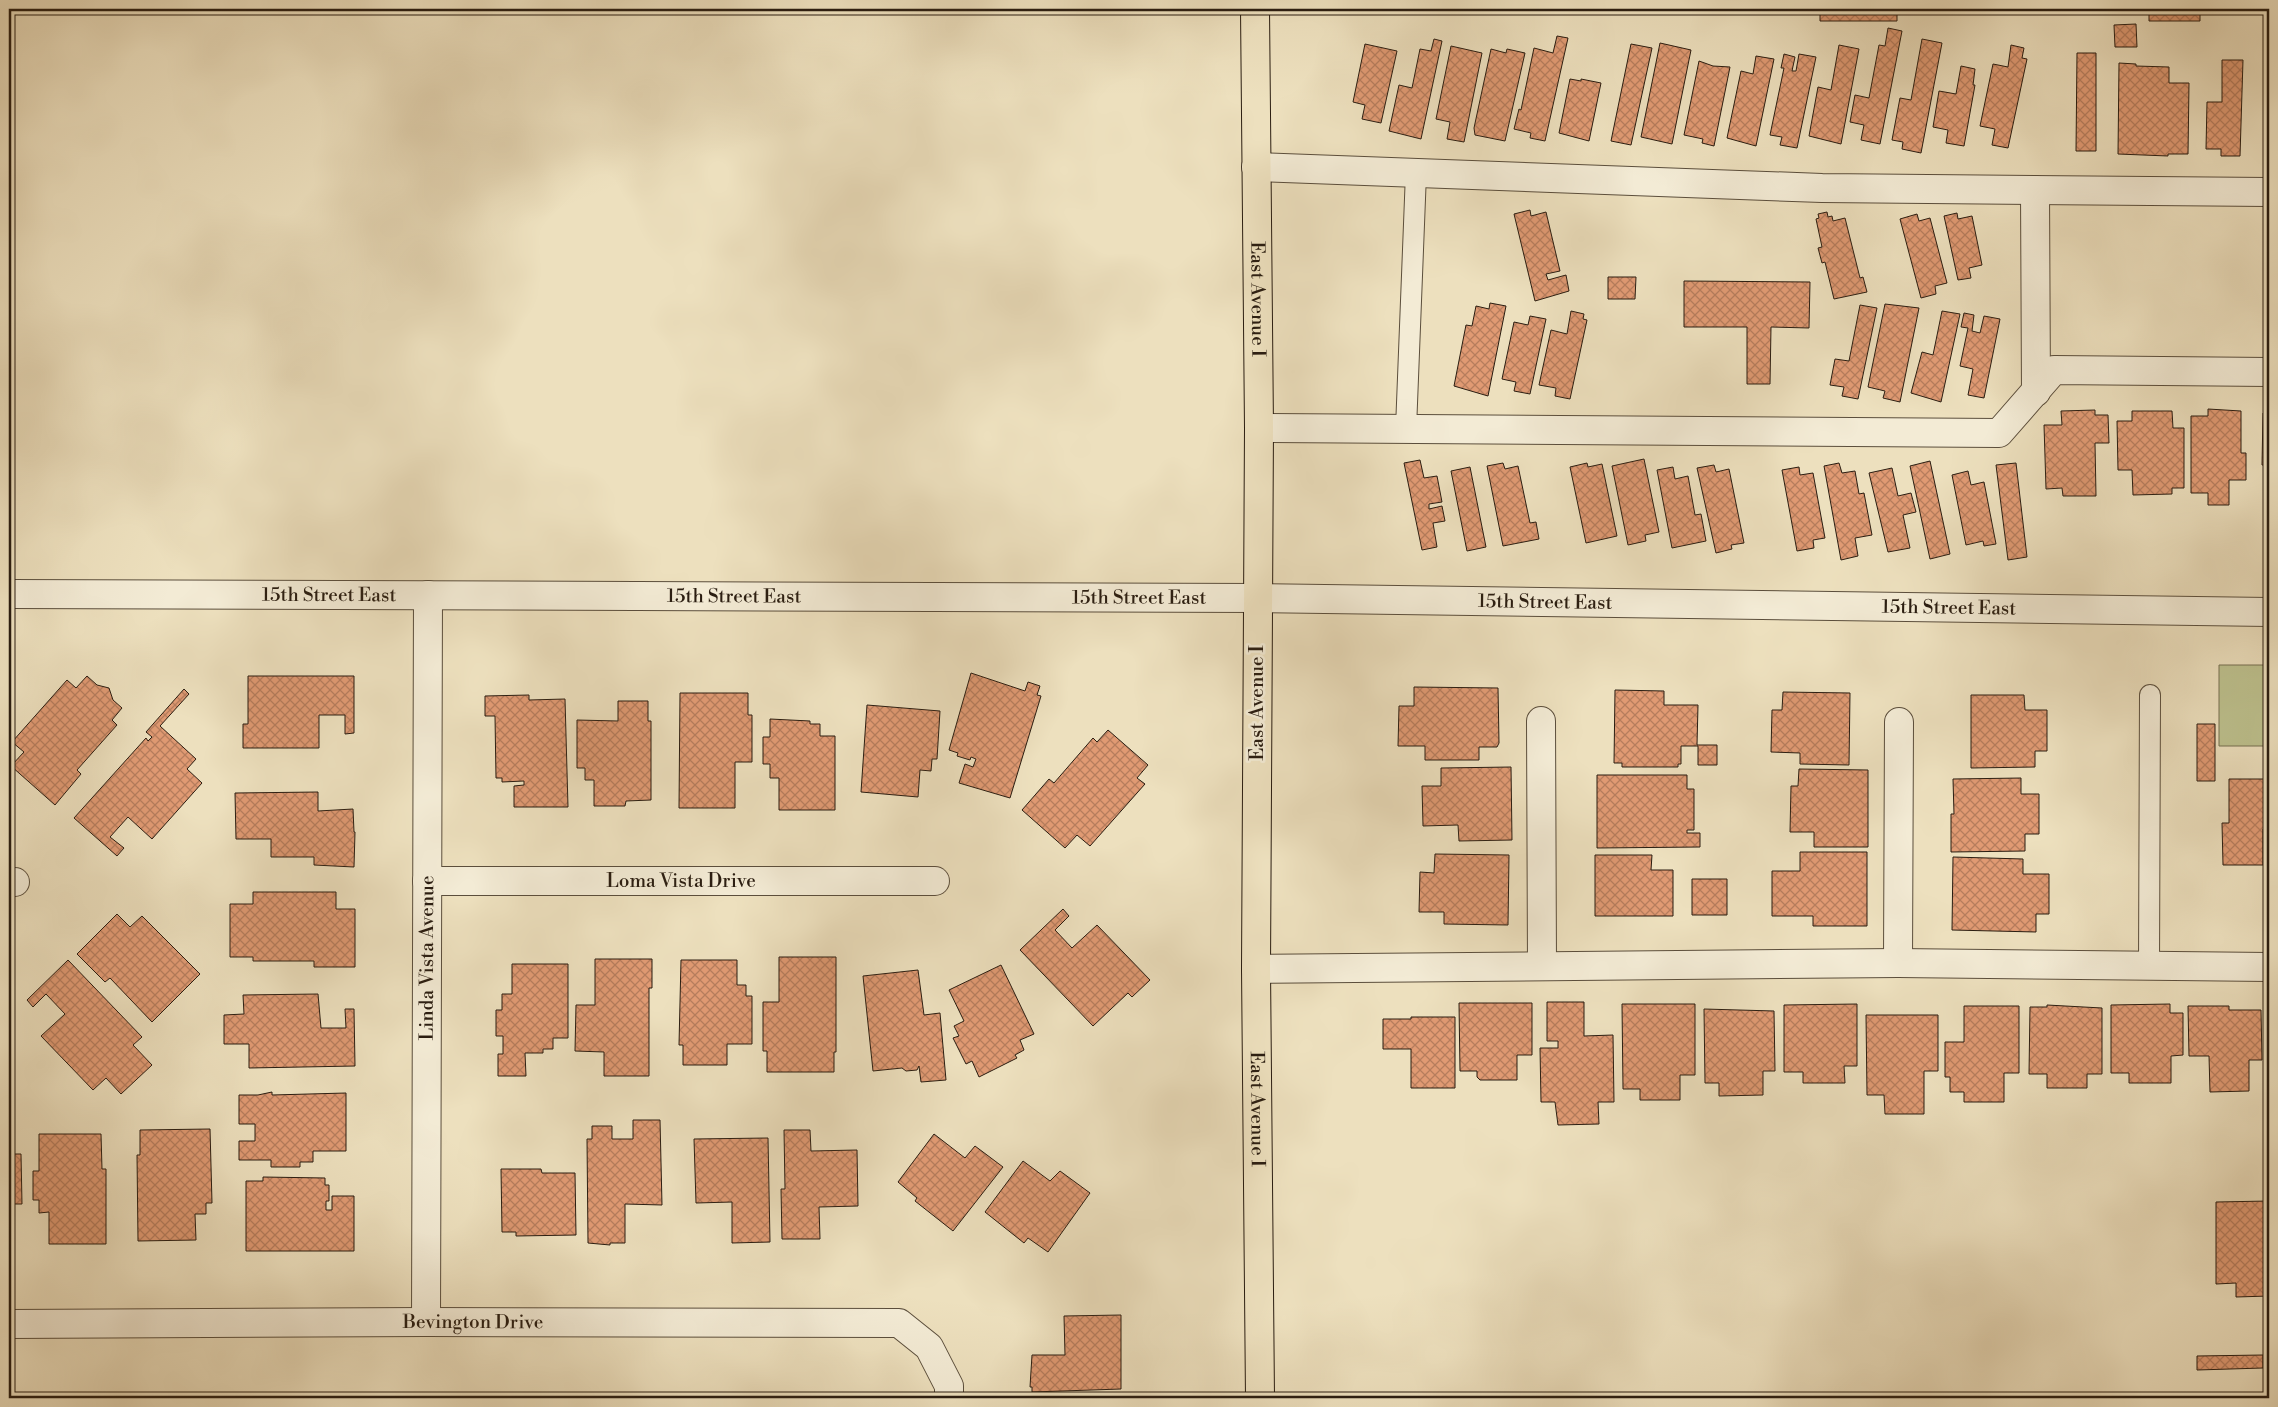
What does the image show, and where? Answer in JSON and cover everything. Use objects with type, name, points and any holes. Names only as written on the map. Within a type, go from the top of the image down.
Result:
[{"type":"main road","name":"East Avenue I","points":[[1255,9],[1259,428],[1256,969],[1260,1398]]},
{"type":"street","points":[[1256,167],[1822,188],[2269,192]]},
{"type":"street","points":[[2035,190],[2036,392]]},
{"type":"street","points":[[1259,428],[1999,433],[2054,370],[2269,372]]},
{"type":"street","name":"15th Street East","points":[[9,594],[1258,598],[2269,612]]},
{"type":"street","name":"Linda Vista Avenue","points":[[426,1322],[428,595]]},
{"type":"street","points":[[1541,722],[1542,965]]},
{"type":"street","points":[[1898,722],[1898,963]]},
{"type":"street","name":"Loma Vista Drive","points":[[427,881],[935,881]]},
{"type":"street","points":[[1256,969],[1898,963],[2269,967]]},
{"type":"street","name":"Bevington Drive","points":[[9,1324],[426,1322],[899,1323],[929,1347],[950,1386],[949,1398]]},
{"type":"lane","points":[[1406,429],[1416,173]]},
{"type":"lane","points":[[2149,966],[2150,695]]},
{"type":"green space","points":[[2219,665],[2269,665],[2269,746],[2219,746]]},
{"type":"building","points":[[1820,9],[1897,9],[1897,21],[1820,21]]},
{"type":"building","points":[[1924,9],[2014,9],[2014,12],[1938,11]]},
{"type":"building","points":[[2149,9],[2200,9],[2200,21],[2149,21]]},
{"type":"building","points":[[2136,24],[2137,47],[2115,47],[2114,25]]},
{"type":"building","points":[[1888,28],[1902,31],[1880,144],[1861,140],[1864,125],[1850,122],[1855,95],[1869,98],[1879,45],[1885,46]]},
{"type":"building","points":[[1557,36],[1568,38],[1545,141],[1530,138],[1531,133],[1514,129],[1519,109],[1521,110],[1534,48],[1553,53]]},
{"type":"building","points":[[1434,39],[1442,41],[1421,139],[1389,131],[1399,85],[1412,88],[1420,49],[1431,51]]},
{"type":"building","points":[[1922,39],[1942,43],[1921,153],[1902,149],[1903,142],[1892,140],[1900,98],[1911,100]]},
{"type":"building","points":[[1660,43],[1691,50],[1672,144],[1641,137]]},
{"type":"building","points":[[1365,44],[1397,51],[1381,123],[1362,119],[1365,105],[1353,102]]},
{"type":"building","points":[[1631,44],[1652,48],[1631,145],[1611,141]]},
{"type":"building","points":[[1839,45],[1859,49],[1841,144],[1809,136],[1818,87],[1831,90]]},
{"type":"building","points":[[2011,45],[2024,48],[2022,58],[2027,59],[2008,148],[1992,145],[1995,129],[1980,126],[1993,64],[2008,67]]},
{"type":"building","points":[[1451,46],[1482,53],[1464,142],[1447,139],[1450,122],[1436,119]]},
{"type":"building","points":[[1491,49],[1506,53],[1507,49],[1525,53],[1505,141],[1475,135],[1474,128]]},
{"type":"building","points":[[2077,53],[2096,53],[2096,151],[2076,151]]},
{"type":"building","points":[[1784,54],[1795,57],[1792,71],[1796,71],[1799,54],[1816,57],[1797,148],[1780,145],[1782,137],[1770,135],[1784,68],[1781,68]]},
{"type":"building","points":[[1756,56],[1774,59],[1756,146],[1727,138],[1741,71],[1753,74]]},
{"type":"building","points":[[2222,60],[2243,60],[2240,156],[2221,156],[2221,149],[2206,149],[2207,102],[2222,102]]},
{"type":"building","points":[[1699,61],[1713,66],[1730,67],[1714,146],[1702,143],[1703,139],[1684,135]]},
{"type":"building","points":[[2119,63],[2136,64],[2136,66],[2169,67],[2169,83],[2189,83],[2188,154],[2168,154],[2168,156],[2118,154]]},
{"type":"building","points":[[1961,66],[1975,69],[1973,85],[1975,85],[1964,146],[1946,143],[1948,130],[1933,127],[1939,91],[1956,94]]},
{"type":"building","points":[[1570,79],[1601,83],[1589,141],[1559,133]]},
{"type":"building","points":[[1530,210],[1531,216],[1546,212],[1560,271],[1546,274],[1548,280],[1566,275],[1569,291],[1535,301],[1514,214]]},
{"type":"building","points":[[1827,212],[1828,217],[1832,216],[1833,221],[1845,218],[1860,278],[1863,277],[1867,292],[1834,299],[1825,262],[1822,263],[1818,248],[1822,247],[1816,219],[1819,218],[1818,214]]},
{"type":"building","points":[[1957,213],[1958,219],[1972,216],[1982,265],[1969,268],[1971,278],[1958,280],[1944,216]]},
{"type":"building","points":[[1917,214],[1919,221],[1930,218],[1947,283],[1935,286],[1936,294],[1921,298],[1900,219]]},
{"type":"building","points":[[1608,277],[1636,277],[1635,299],[1608,299]]},
{"type":"building","points":[[1684,281],[1810,282],[1809,328],[1771,327],[1770,384],[1747,384],[1747,327],[1684,327]]},
{"type":"building","points":[[1490,303],[1506,306],[1488,396],[1454,386],[1466,325],[1472,326],[1476,306],[1489,309]]},
{"type":"building","points":[[1885,304],[1919,308],[1900,402],[1883,398],[1885,391],[1868,387]]},
{"type":"building","points":[[1860,305],[1877,308],[1858,399],[1842,396],[1844,387],[1830,385],[1835,359],[1849,361]]},
{"type":"building","points":[[1571,311],[1584,314],[1583,319],[1587,320],[1570,399],[1555,396],[1556,388],[1539,385],[1551,330],[1567,334]]},
{"type":"building","points":[[1942,311],[1960,314],[1941,402],[1911,393],[1922,352],[1933,355]]},
{"type":"building","points":[[1964,313],[1974,315],[1972,331],[1980,333],[1984,316],[2000,319],[1984,398],[1968,395],[1973,369],[1960,366],[1968,328],[1961,327]]},
{"type":"building","points":[[1530,316],[1546,319],[1530,394],[1514,391],[1516,382],[1502,379],[1514,322],[1528,325]]},
{"type":"building","points":[[2208,409],[2241,411],[2241,453],[2246,453],[2246,480],[2229,480],[2229,505],[2208,505],[2208,493],[2191,493],[2191,416],[2208,416]]},
{"type":"building","points":[[2095,410],[2095,415],[2108,415],[2109,443],[2095,443],[2096,496],[2063,496],[2062,488],[2046,489],[2044,425],[2062,425],[2061,411]]},
{"type":"building","points":[[2132,411],[2172,411],[2173,428],[2184,428],[2184,488],[2172,488],[2172,494],[2133,495],[2132,470],[2118,470],[2117,421],[2132,421]]},
{"type":"building","points":[[2263,413],[2269,413],[2269,465],[2262,465]]},
{"type":"building","points":[[1644,459],[1659,532],[1645,535],[1646,541],[1628,545],[1612,466]]},
{"type":"building","points":[[1420,460],[1424,478],[1437,476],[1442,502],[1429,504],[1429,509],[1442,506],[1445,521],[1433,523],[1437,547],[1422,550],[1404,463]]},
{"type":"building","points":[[1930,461],[1950,554],[1930,559],[1910,466]]},
{"type":"building","points":[[1503,463],[1505,469],[1518,466],[1530,523],[1536,522],[1539,539],[1503,546],[1487,466]]},
{"type":"building","points":[[1587,463],[1588,467],[1602,464],[1617,536],[1586,543],[1570,467]]},
{"type":"building","points":[[1839,463],[1842,473],[1855,471],[1859,494],[1864,493],[1872,535],[1855,538],[1858,556],[1841,560],[1824,466]]},
{"type":"building","points":[[2016,463],[2027,557],[2008,560],[1996,465]]},
{"type":"building","points":[[1714,465],[1716,472],[1729,469],[1744,543],[1731,545],[1732,549],[1716,553],[1697,468]]},
{"type":"building","points":[[1470,467],[1486,547],[1467,551],[1451,471]]},
{"type":"building","points":[[1673,467],[1675,479],[1688,476],[1695,515],[1701,514],[1706,541],[1672,548],[1657,470]]},
{"type":"building","points":[[1799,467],[1800,475],[1813,473],[1825,538],[1813,540],[1814,548],[1797,551],[1782,470]]},
{"type":"building","points":[[1892,468],[1898,496],[1911,493],[1916,512],[1903,515],[1910,548],[1888,552],[1869,473]]},
{"type":"building","points":[[1968,471],[1971,485],[1984,482],[1996,544],[1984,546],[1983,541],[1966,545],[1952,475]]},
{"type":"building","points":[[971,673],[1025,691],[1028,682],[1040,686],[1037,695],[1041,696],[1010,798],[959,783],[965,764],[973,767],[976,759],[971,757],[970,760],[957,756],[958,753],[949,750]]},
{"type":"building","points":[[87,676],[97,685],[109,688],[113,700],[122,708],[112,720],[117,725],[77,770],[81,774],[55,805],[11,766],[24,752],[12,742],[67,680],[76,688]]},
{"type":"building","points":[[248,676],[354,676],[354,733],[345,734],[345,715],[319,715],[319,748],[243,748],[243,724],[248,724]]},
{"type":"building","points":[[1414,687],[1498,688],[1499,743],[1497,747],[1479,747],[1479,760],[1425,760],[1425,746],[1398,746],[1399,706],[1414,706]]},
{"type":"building","points":[[184,689],[189,694],[160,726],[196,759],[187,769],[202,783],[152,839],[128,817],[110,837],[124,848],[117,856],[74,818],[146,738],[148,741],[152,737],[146,732]]},
{"type":"building","points":[[1615,690],[1664,691],[1664,705],[1698,705],[1697,745],[1717,745],[1717,765],[1698,765],[1698,746],[1681,746],[1681,764],[1678,764],[1678,767],[1622,767],[1622,763],[1614,763]]},
{"type":"building","points":[[1783,692],[1850,693],[1849,765],[1800,764],[1800,753],[1771,752],[1772,710],[1782,710]]},
{"type":"building","points":[[680,693],[748,693],[748,715],[752,715],[752,762],[735,762],[735,808],[679,808]]},
{"type":"building","points":[[529,695],[529,700],[565,699],[568,807],[514,807],[514,786],[524,785],[524,781],[502,782],[502,778],[496,778],[495,716],[485,716],[485,696]]},
{"type":"building","points":[[1971,695],[2024,695],[2025,710],[2047,710],[2047,751],[2035,751],[2035,767],[1971,768]]},
{"type":"building","points":[[618,701],[648,701],[648,721],[651,721],[651,800],[626,801],[625,806],[594,806],[594,780],[585,780],[585,768],[577,768],[577,720],[618,721]]},
{"type":"building","points":[[867,705],[940,711],[937,759],[932,759],[931,771],[920,770],[918,797],[861,792]]},
{"type":"building","points":[[770,719],[810,721],[810,724],[820,724],[820,736],[835,736],[835,810],[779,810],[779,778],[770,778],[770,764],[763,764],[763,737],[770,737]]},
{"type":"building","points":[[2197,724],[2215,724],[2215,781],[2197,781]]},
{"type":"building","points":[[1108,730],[1148,765],[1137,778],[1145,784],[1090,846],[1077,835],[1065,848],[1022,810],[1049,779],[1054,783],[1093,738],[1097,742]]},
{"type":"building","points":[[1511,767],[1512,840],[1459,841],[1458,825],[1423,826],[1422,786],[1441,786],[1441,768]]},
{"type":"building","points":[[1799,769],[1868,770],[1868,847],[1814,847],[1814,832],[1790,832],[1791,786],[1798,786]]},
{"type":"building","points":[[1597,775],[1687,775],[1687,789],[1694,789],[1694,830],[1687,830],[1687,833],[1700,833],[1700,847],[1597,848]]},
{"type":"building","points":[[2021,778],[2021,794],[2039,794],[2039,834],[2025,834],[2025,851],[1951,852],[1951,814],[1954,814],[1953,779]]},
{"type":"building","points":[[2229,779],[2269,779],[2269,829],[2263,829],[2263,865],[2223,865],[2222,823],[2229,823]]},
{"type":"building","points":[[318,792],[318,811],[353,809],[355,832],[354,867],[314,865],[314,857],[271,857],[271,839],[236,839],[235,793]]},
{"type":"building","points":[[1800,852],[1867,852],[1867,926],[1813,926],[1813,916],[1772,916],[1772,871],[1800,871]]},
{"type":"building","points":[[1435,854],[1509,855],[1508,925],[1444,924],[1444,912],[1419,912],[1420,872],[1434,873]]},
{"type":"building","points":[[1595,855],[1652,855],[1651,870],[1673,870],[1673,916],[1595,916]]},
{"type":"building","points":[[1953,857],[2023,859],[2023,874],[2049,874],[2049,914],[2036,914],[2036,932],[1952,930]]},
{"type":"building","points":[[1692,879],[1727,879],[1727,915],[1692,915]]},
{"type":"building","points":[[253,892],[336,892],[336,909],[355,909],[355,967],[314,967],[314,961],[253,961],[253,957],[230,957],[230,904],[253,904]]},
{"type":"building","points":[[1063,909],[1069,916],[1055,930],[1072,948],[1097,925],[1150,980],[1132,997],[1128,993],[1093,1026],[1020,950]]},
{"type":"building","points":[[117,914],[130,927],[142,916],[200,974],[152,1022],[110,978],[105,982],[77,954]]},
{"type":"building","points":[[779,957],[836,957],[836,1052],[834,1052],[834,1072],[767,1072],[767,1051],[763,1051],[763,1002],[779,1002]]},
{"type":"building","points":[[595,959],[652,959],[652,988],[649,988],[649,1076],[604,1076],[604,1052],[575,1051],[576,1005],[595,1005]]},
{"type":"building","points":[[68,960],[142,1037],[133,1045],[152,1065],[121,1094],[106,1078],[93,1090],[41,1036],[65,1014],[46,994],[33,1007],[27,1000]]},
{"type":"building","points":[[681,960],[737,960],[737,985],[746,985],[746,996],[752,996],[752,1044],[727,1044],[727,1065],[683,1065],[683,1045],[679,1045]]},
{"type":"building","points":[[512,964],[568,964],[568,1038],[553,1038],[553,1049],[543,1049],[543,1053],[525,1053],[526,1076],[498,1076],[498,1054],[503,1054],[503,1036],[496,1036],[496,1010],[502,1010],[502,994],[512,994]]},
{"type":"building","points":[[1001,965],[1034,1034],[1020,1040],[1024,1050],[1015,1055],[1017,1058],[979,1077],[972,1061],[966,1064],[953,1038],[959,1036],[954,1026],[964,1021],[949,990]]},
{"type":"building","points":[[918,970],[924,1015],[940,1013],[946,1080],[921,1082],[919,1066],[917,1070],[906,1071],[902,1068],[873,1071],[863,976]]},
{"type":"building","points":[[318,994],[321,1028],[346,1028],[345,1009],[354,1009],[355,1066],[249,1068],[249,1044],[224,1044],[224,1015],[244,1014],[243,995]]},
{"type":"building","points":[[1547,1002],[1584,1002],[1584,1036],[1613,1035],[1614,1102],[1598,1102],[1599,1124],[1558,1125],[1555,1102],[1541,1102],[1540,1048],[1558,1048],[1558,1041],[1547,1041]]},
{"type":"building","points":[[1459,1003],[1532,1003],[1532,1055],[1517,1055],[1517,1080],[1480,1080],[1477,1077],[1477,1071],[1460,1071]]},
{"type":"building","points":[[1622,1004],[1695,1004],[1695,1075],[1680,1075],[1680,1100],[1640,1100],[1640,1089],[1623,1089]]},
{"type":"building","points":[[1857,1004],[1857,1066],[1844,1066],[1845,1083],[1803,1083],[1803,1072],[1784,1072],[1784,1005]]},
{"type":"building","points":[[2170,1004],[2170,1013],[2183,1013],[2183,1055],[2171,1056],[2171,1083],[2129,1083],[2129,1073],[2111,1073],[2111,1005]]},
{"type":"building","points":[[2047,1005],[2102,1008],[2102,1074],[2087,1074],[2087,1088],[2047,1088],[2047,1074],[2029,1074],[2030,1007],[2047,1007]]},
{"type":"building","points":[[1964,1006],[2019,1006],[2019,1073],[2004,1073],[2004,1102],[1964,1102],[1964,1092],[1950,1092],[1950,1077],[1945,1077],[1945,1042],[1964,1042]]},
{"type":"building","points":[[2188,1006],[2229,1006],[2229,1010],[2261,1010],[2262,1060],[2249,1060],[2249,1091],[2210,1092],[2209,1056],[2189,1056]]},
{"type":"building","points":[[1704,1009],[1774,1011],[1775,1071],[1763,1071],[1763,1095],[1719,1096],[1719,1083],[1705,1083]]},
{"type":"building","points":[[1866,1015],[1938,1015],[1938,1071],[1924,1071],[1924,1114],[1885,1114],[1884,1095],[1867,1095]]},
{"type":"building","points":[[1411,1017],[1455,1017],[1455,1088],[1411,1088],[1411,1049],[1383,1049],[1383,1019],[1411,1019]]},
{"type":"building","points":[[272,1092],[272,1095],[346,1093],[346,1151],[313,1151],[313,1162],[300,1162],[300,1167],[271,1167],[271,1160],[239,1160],[239,1141],[255,1141],[255,1124],[239,1124],[239,1095],[258,1095]]},
{"type":"building","points":[[633,1120],[660,1120],[662,1205],[625,1204],[625,1243],[610,1243],[610,1245],[588,1243],[587,1139],[592,1139],[592,1126],[612,1126],[612,1139],[633,1139]]},
{"type":"building","points":[[210,1129],[212,1203],[206,1203],[206,1214],[195,1214],[196,1240],[138,1241],[137,1155],[140,1155],[140,1130]]},
{"type":"building","points":[[784,1130],[810,1130],[811,1151],[857,1150],[858,1206],[819,1207],[820,1239],[782,1239],[781,1189],[785,1189]]},
{"type":"building","points":[[39,1134],[101,1134],[102,1169],[106,1169],[106,1244],[49,1244],[49,1212],[39,1213],[39,1200],[33,1200],[33,1171],[39,1171]]},
{"type":"building","points":[[934,1134],[965,1158],[975,1146],[1003,1167],[953,1231],[915,1201],[917,1198],[898,1182]]},
{"type":"building","points":[[768,1138],[770,1242],[732,1243],[732,1202],[696,1203],[694,1139]]},
{"type":"building","points":[[9,1154],[21,1154],[22,1204],[11,1204],[9,1202]]},
{"type":"building","points":[[1023,1161],[1050,1181],[1060,1171],[1090,1193],[1048,1252],[1028,1238],[1024,1243],[985,1212]]},
{"type":"building","points":[[501,1169],[541,1169],[542,1173],[575,1173],[576,1235],[516,1236],[516,1232],[502,1232]]},
{"type":"building","points":[[263,1177],[325,1178],[325,1185],[329,1185],[329,1201],[326,1201],[326,1210],[332,1210],[332,1196],[354,1196],[354,1251],[246,1251],[246,1181],[263,1181]]},
{"type":"building","points":[[2269,1201],[2269,1296],[2236,1297],[2236,1283],[2216,1284],[2216,1202]]},
{"type":"building","points":[[1121,1315],[1121,1389],[1032,1392],[1032,1387],[1030,1387],[1032,1355],[1065,1355],[1064,1316]]},
{"type":"building","points":[[2263,1355],[2263,1368],[2197,1370],[2197,1356]]},
{"type":"building","points":[[136,1393],[190,1394],[190,1398],[136,1398]]},
{"type":"building","points":[[813,1393],[835,1395],[835,1398],[798,1398],[798,1395]]},
{"type":"building","points":[[422,1394],[477,1394],[477,1398],[422,1398]]}]
